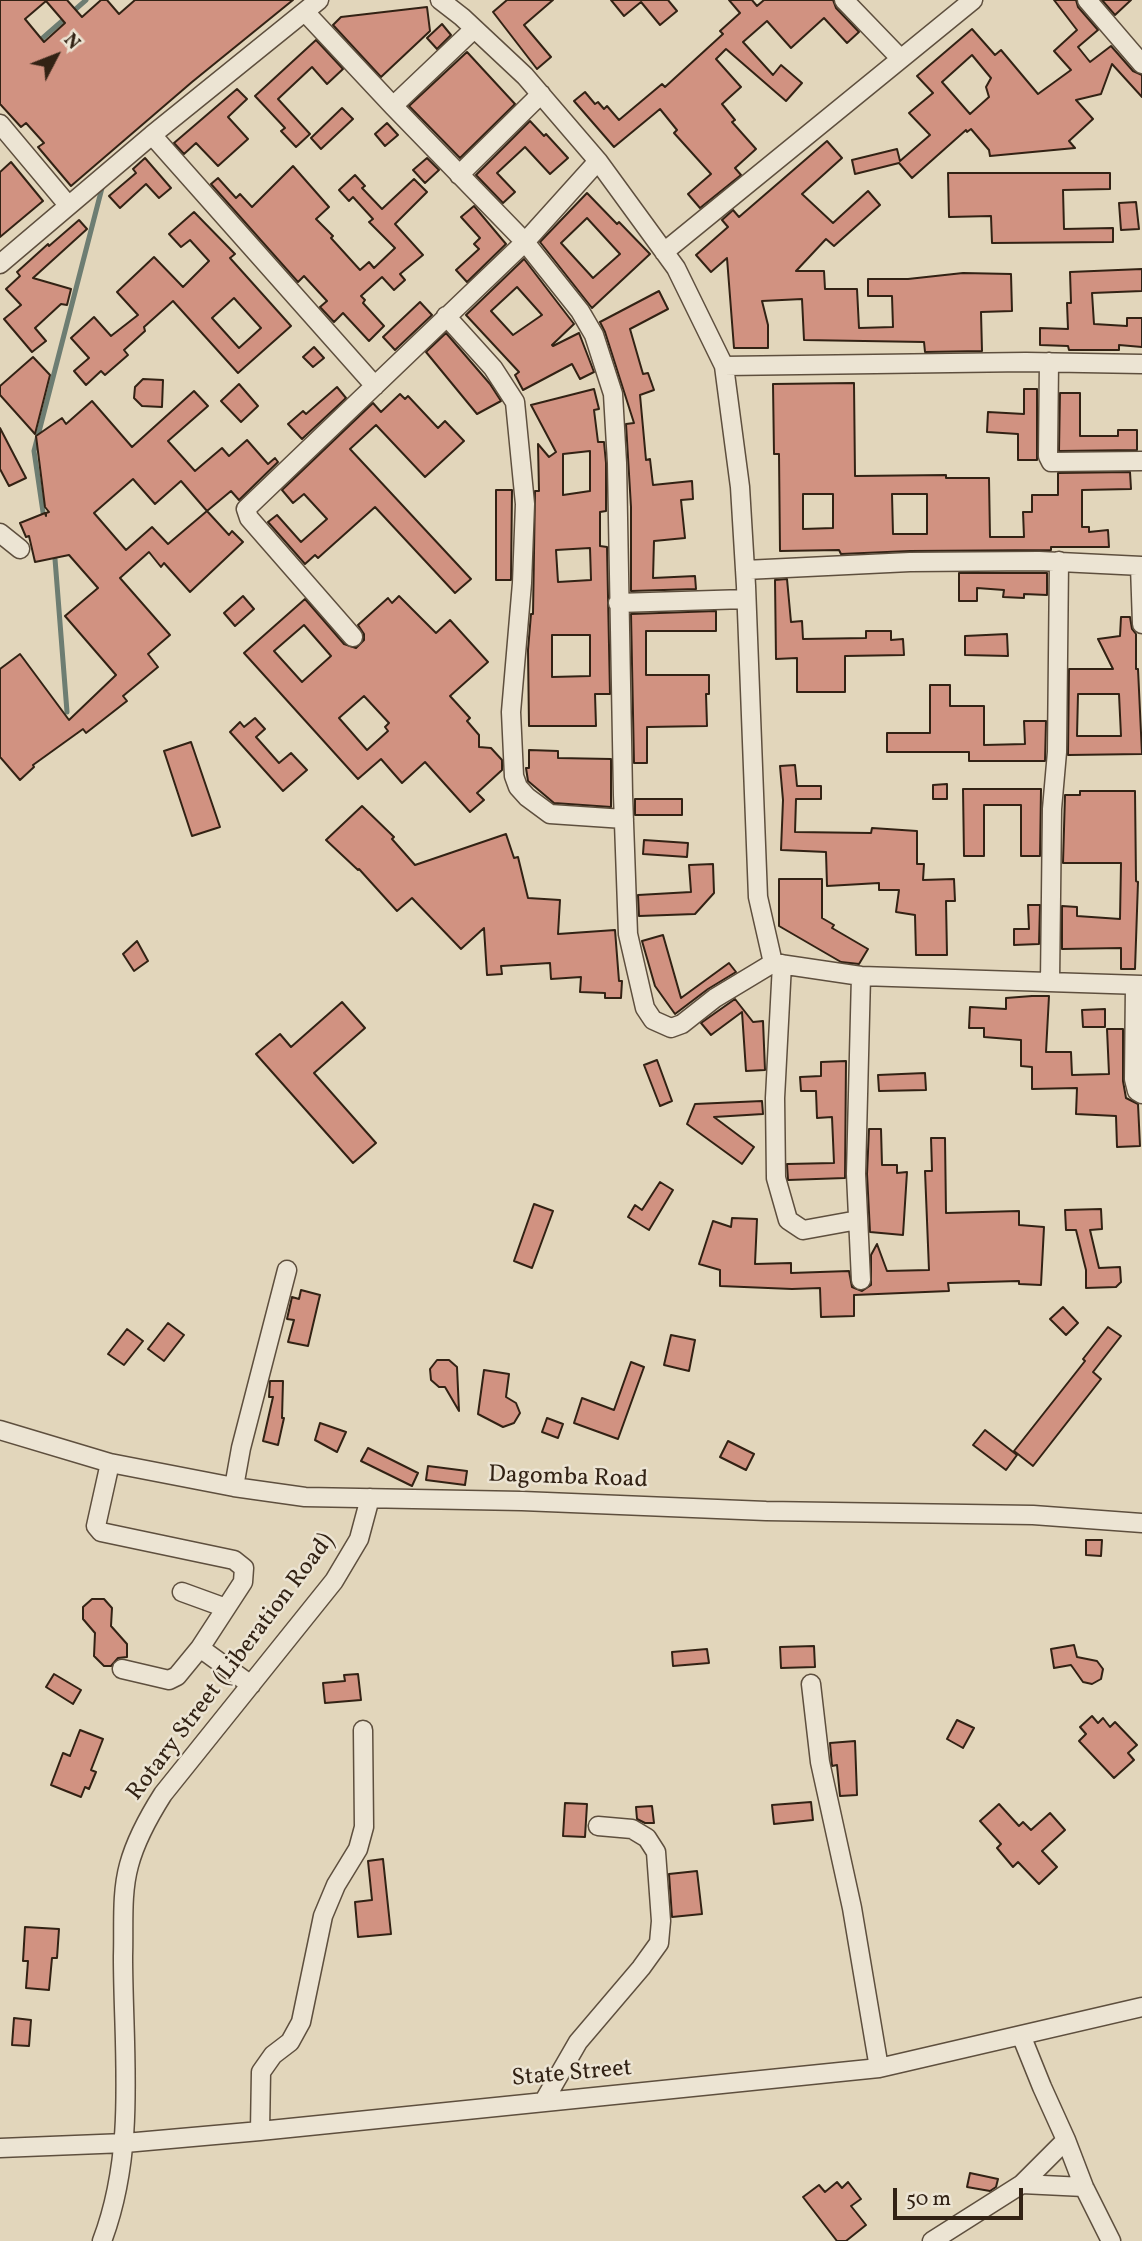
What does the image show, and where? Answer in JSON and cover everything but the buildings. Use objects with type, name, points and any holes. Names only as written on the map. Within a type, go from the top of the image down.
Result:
[{"type":"street","points":[[440,0],[525,76],[598,161],[676,268],[724,366],[740,487],[754,856],[758,897],[778,964],[776,1178],[788,1220],[803,1230],[858,1220]]},
{"type":"street","points":[[844,0],[900,58]]},
{"type":"street","points":[[664,252],[973,0]]},
{"type":"street","points":[[1087,0],[1142,64]]},
{"type":"street","points":[[0,264],[152,135],[312,6],[393,106],[525,242],[580,310],[594,335],[613,394],[617,463],[618,603],[628,934],[645,1008],[653,1020],[671,1028],[682,1024],[715,998],[778,964],[861,976],[1138,985],[1134,1079],[1137,1091],[1142,1094]]},
{"type":"street","points":[[393,106],[474,29]]},
{"type":"street","points":[[459,174],[541,94]]},
{"type":"street","points":[[0,124],[68,205]]},
{"type":"street","points":[[152,135],[375,386]]},
{"type":"street","points":[[353,637],[249,518],[246,509],[525,242],[598,161]]},
{"type":"street","points":[[446,316],[493,368],[515,402],[525,504],[522,583],[511,712],[514,776],[518,787],[527,797],[550,814],[624,819]]},
{"type":"street","points":[[724,366],[1049,362],[1142,364]]},
{"type":"street","points":[[1049,362],[1048,456],[1051,462],[1142,461]]},
{"type":"street","points":[[0,534],[20,549]]},
{"type":"street","points":[[745,570],[909,562],[1059,561],[1141,566],[1142,624]]},
{"type":"street","points":[[1051,982],[1051,845],[1057,752],[1059,561]]},
{"type":"street","points":[[618,603],[746,599]]},
{"type":"street","points":[[861,976],[856,1174],[861,1280]]},
{"type":"street","points":[[234,1487],[241,1448],[287,1270]]},
{"type":"street","name":"Dagomba Road","points":[[0,1430],[110,1463],[234,1487],[305,1497],[1033,1516],[1142,1523]]},
{"type":"street","points":[[110,1463],[96,1526],[101,1532],[233,1560],[244,1568],[243,1582],[200,1648],[177,1676],[170,1679],[122,1670]]},
{"type":"street","name":"Rotary Street (Liberation Road)","points":[[102,2241],[117,2190],[125,2143],[124,1912],[128,1867],[149,1815],[163,1794],[334,1581],[359,1539],[370,1498]]},
{"type":"street","points":[[182,1592],[226,1608]]},
{"type":"street","points":[[200,1648],[251,1685]]},
{"type":"street","points":[[811,1684],[820,1762],[852,1908],[879,2068]]},
{"type":"street","points":[[260,2131],[261,2072],[273,2054],[290,2042],[301,2022],[323,1916],[335,1885],[358,1849],[364,1827],[363,1730]]},
{"type":"street","points":[[544,2101],[578,2042],[659,1943],[661,1921],[656,1852],[647,1838],[632,1829],[598,1826]]},
{"type":"street","name":"State Street","points":[[0,2148],[125,2143],[260,2131],[879,2068],[1142,2007]]},
{"type":"street","points":[[1021,2035],[1084,2187],[1111,2241]]},
{"type":"street","points":[[932,2241],[1022,2184],[1066,2140]]},
{"type":"street","points":[[1022,2184],[1084,2187]]},
{"type":"waterway","points":[[37,43],[86,0]]},
{"type":"waterway","points":[[44,519],[34,451],[103,184]]},
{"type":"waterway","points":[[53,551],[67,712]]}]
